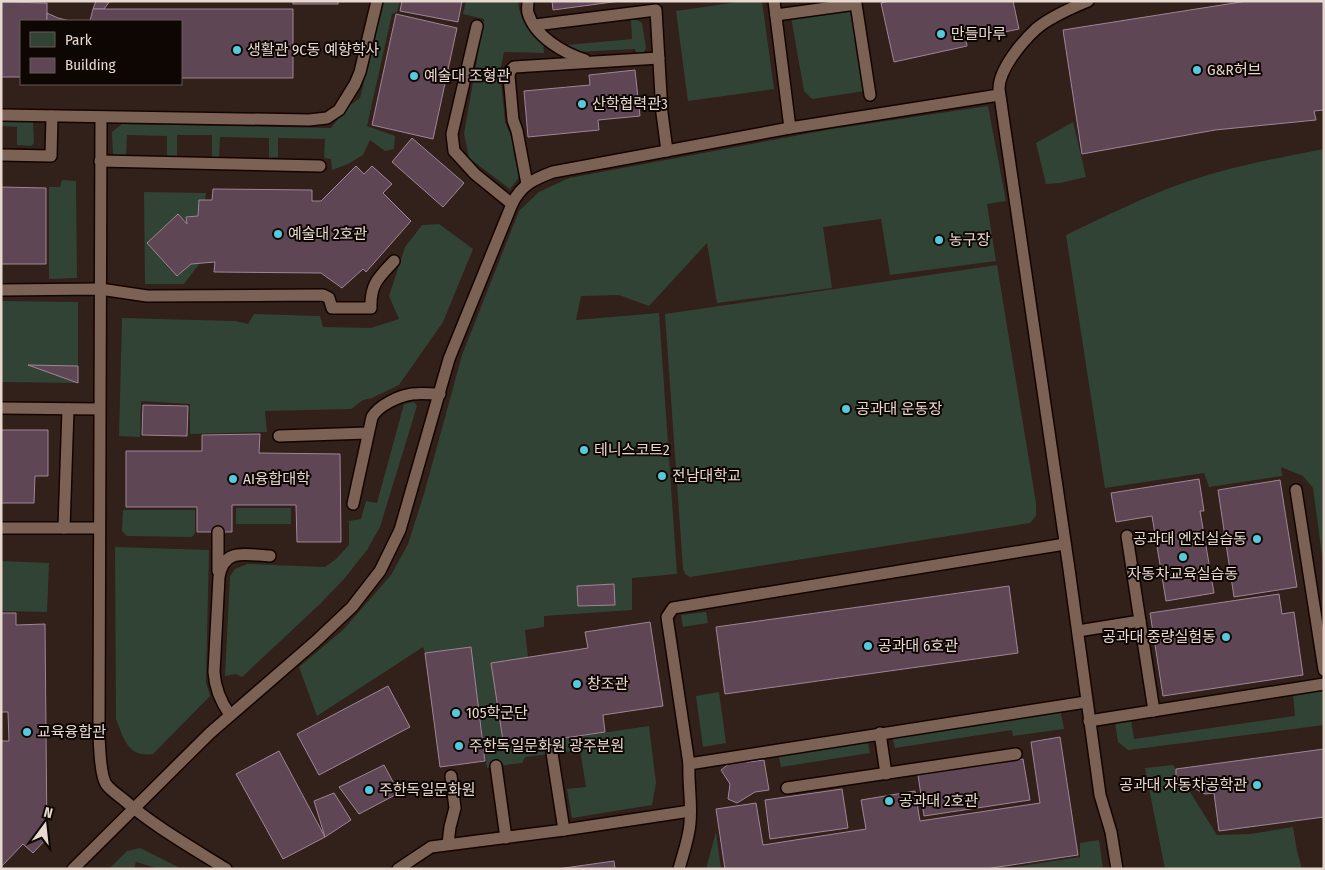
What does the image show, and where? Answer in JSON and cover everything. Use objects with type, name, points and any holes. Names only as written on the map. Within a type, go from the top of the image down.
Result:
[{"type":"lane","points":[[1,115],[309,120],[327,118],[339,110],[355,84],[360,72],[377,1]]},
{"type":"lane","points":[[528,1],[528,13],[541,34],[569,55],[592,62]]},
{"type":"lane","points":[[774,1],[790,128]]},
{"type":"lane","points":[[1088,1],[1053,18],[1036,29],[1006,66],[999,83],[1078,631],[1086,702],[1100,795],[1111,832],[1117,869]]},
{"type":"lane","points":[[776,15],[856,4],[870,95]]},
{"type":"lane","points":[[535,25],[656,10],[662,113],[667,151]]},
{"type":"lane","points":[[477,26],[452,134],[454,151],[475,174],[512,204]]},
{"type":"lane","points":[[527,184],[518,131],[513,120],[509,76],[510,71],[514,67],[660,58]]},
{"type":"lane","points":[[73,869],[200,742],[315,642],[345,613],[380,571],[400,530],[449,359],[515,197],[531,180],[553,172],[790,128],[1000,96]]},
{"type":"lane","points":[[1,155],[51,156],[52,116]]},
{"type":"lane","points":[[101,117],[99,751],[105,784],[133,808],[187,846],[226,869]]},
{"type":"lane","points":[[100,161],[320,166]]},
{"type":"lane","points":[[1,290],[100,289],[147,296],[323,295],[330,298],[332,308],[371,308],[370,295],[375,282],[394,261]]},
{"type":"lane","points":[[353,504],[368,433],[376,410],[412,394],[440,394]]},
{"type":"lane","points":[[1,408],[99,409]]},
{"type":"lane","points":[[64,528],[68,409]]},
{"type":"lane","points":[[279,436],[368,433]]},
{"type":"lane","points":[[1296,490],[1324,670]]},
{"type":"lane","points":[[1,528],[99,528]]},
{"type":"lane","points":[[218,532],[219,577]]},
{"type":"lane","points":[[1127,536],[1154,711]]},
{"type":"lane","points":[[679,869],[689,832],[690,811],[688,764],[667,618],[674,608],[1065,544]]},
{"type":"lane","points":[[230,715],[222,704],[215,686],[214,672],[220,566],[226,559],[234,555],[270,556]]},
{"type":"lane","points":[[1078,631],[1140,621]]},
{"type":"lane","points":[[1089,721],[1324,684]]},
{"type":"lane","points":[[688,764],[880,732],[1086,702]]},
{"type":"lane","points":[[880,732],[886,774]]},
{"type":"lane","points":[[552,753],[564,830]]},
{"type":"lane","points":[[786,788],[1016,754]]},
{"type":"lane","points":[[496,766],[506,838]]},
{"type":"lane","points":[[448,844],[455,808],[451,776]]},
{"type":"lane","points":[[398,869],[431,847],[690,811]]},
{"type":"shaded area","name":"전남대학교","points":[[1,1],[1324,1],[1324,869],[1,869]]},
{"type":"green space","points":[[383,1],[400,1],[397,12],[392,14],[367,126],[395,136],[394,149],[385,151],[370,140],[363,155],[348,164],[332,170],[331,159],[324,158],[325,139],[278,138],[278,157],[269,158],[269,138],[220,137],[219,157],[212,157],[212,135],[177,135],[177,156],[167,156],[167,136],[127,135],[126,156],[113,156],[112,132],[122,124],[331,128],[346,108],[360,98]]},
{"type":"green space","points":[[466,1],[518,1],[520,13],[526,24],[543,42],[544,53],[504,52],[500,72],[505,122],[513,141],[514,155],[520,176],[510,189],[469,158],[464,134],[484,19],[463,14]]},
{"type":"green space","points":[[745,1],[762,1],[774,89],[688,101],[676,11]]},
{"type":"green space","points":[[850,7],[865,91],[812,99],[804,91],[791,17]]},
{"type":"green space","points":[[631,20],[637,20],[642,23],[646,48],[643,54],[637,55],[635,49],[576,52],[567,49],[567,45],[632,39]]},
{"type":"green space","points":[[988,106],[1006,201],[987,204],[996,261],[890,275],[881,219],[823,227],[832,288],[717,303],[707,243],[649,306],[619,295],[581,296],[576,320],[659,313],[677,574],[632,578],[632,610],[544,616],[544,627],[525,630],[528,657],[491,663],[504,747],[649,726],[656,783],[652,805],[572,818],[567,789],[586,787],[580,750],[525,757],[522,763],[487,768],[470,647],[425,653],[423,647],[317,716],[299,667],[343,630],[391,575],[408,544],[424,494],[462,355],[519,211],[539,192],[569,178],[832,129]]},
{"type":"green space","points":[[1,121],[33,121],[34,143],[31,146],[17,145],[17,127],[1,126]]},
{"type":"green space","points":[[1073,122],[1086,177],[1046,184],[1036,143]]},
{"type":"green space","points":[[1324,149],[1324,570],[1313,488],[1303,476],[1281,467],[1282,476],[1209,487],[1204,473],[1105,488],[1066,235],[1142,199],[1189,181],[1239,167]]},
{"type":"green space","points":[[62,180],[76,181],[77,278],[49,279],[49,187],[60,187]]},
{"type":"green space","points":[[144,192],[206,193],[205,200],[199,200],[198,216],[186,217],[187,224],[178,214],[147,243],[177,276],[191,264],[200,263],[184,284],[145,284]]},
{"type":"green space","points":[[439,224],[473,249],[443,322],[399,385],[372,398],[363,400],[351,409],[265,411],[267,432],[190,434],[190,404],[141,401],[140,437],[119,436],[122,318],[235,321],[248,324],[254,314],[320,316],[323,327],[371,328],[399,319],[389,296],[405,247],[422,225]]},
{"type":"green space","name":"공과대 운동장","points":[[997,265],[1036,503],[1036,516],[1030,523],[690,577],[685,574],[683,568],[665,314]]},
{"type":"green space","points":[[1,301],[78,302],[78,383],[1,382]]},
{"type":"green space","points":[[414,402],[417,406],[380,527],[367,550],[344,579],[320,604],[242,677],[236,674],[225,676],[230,576],[235,569],[247,564],[325,567],[336,559],[349,545],[349,521],[361,519],[366,501],[377,503],[404,404]]},
{"type":"green space","points":[[236,508],[291,508],[291,524],[236,524]]},
{"type":"green space","points":[[123,510],[195,510],[195,533],[192,537],[127,536],[122,531]]},
{"type":"green space","points":[[115,547],[209,550],[206,682],[210,696],[153,754],[138,753],[132,750],[128,746],[116,719]]},
{"type":"green space","points":[[1,561],[49,563],[47,612],[1,611]]},
{"type":"green space","points":[[706,612],[708,623],[683,627],[681,615]]},
{"type":"green space","points":[[1324,690],[1324,725],[1128,750],[1118,742],[1115,722],[1131,720],[1134,739],[1295,716],[1293,694]]},
{"type":"green space","points":[[719,692],[726,743],[703,747],[696,696]]},
{"type":"green space","points":[[1060,709],[1064,729],[1013,736],[1012,730],[895,748],[892,735]]},
{"type":"green space","points":[[867,739],[870,753],[781,767],[778,753]]},
{"type":"green space","points":[[1173,765],[1217,835],[1250,834],[1293,827],[1302,869],[1165,869],[1145,768]]},
{"type":"green space","points":[[716,832],[721,869],[706,869]]},
{"type":"green space","points":[[1099,840],[1103,869],[1002,869],[1080,857],[1080,843]]},
{"type":"green space","points":[[140,848],[182,869],[159,869],[136,862],[134,869],[109,869],[127,851]]},
{"type":"building","points":[[96,1],[110,1],[104,9],[93,9]]},
{"type":"building","points":[[293,1],[338,1],[338,4],[293,4]]},
{"type":"building","points":[[402,1],[462,1],[458,22],[400,11]]},
{"type":"building","points":[[552,1],[620,1],[553,10]]},
{"type":"building","name":"만들마루","points":[[889,1],[1013,1],[1019,29],[966,40],[967,46],[894,62],[881,3]]},
{"type":"building","name":"G&R허브","points":[[1247,1],[1324,1],[1324,110],[1314,111],[1316,120],[1215,130],[1082,154],[1063,30]]},
{"type":"building","points":[[1,2],[47,3],[47,20],[20,20],[20,77],[1,77]]},
{"type":"building","name":"생활관 9C동 예향학사","points":[[93,9],[293,9],[293,78],[182,78],[182,20],[90,20]]},
{"type":"building","points":[[47,13],[66,20],[47,20]]},
{"type":"building","name":"예술대 조형관","points":[[396,14],[457,28],[433,139],[372,125]]},
{"type":"building","name":"산학협력관3","points":[[635,70],[640,116],[598,120],[599,130],[528,137],[524,91],[590,85],[589,75]]},
{"type":"building","points":[[412,138],[464,183],[443,207],[392,162]]},
{"type":"building","name":"예술대 2호관","points":[[356,166],[364,174],[372,166],[392,184],[383,193],[411,221],[366,272],[363,269],[342,288],[321,273],[214,272],[215,262],[191,264],[177,276],[147,243],[178,214],[187,224],[186,217],[198,216],[199,200],[212,200],[213,189],[312,190],[312,201],[321,201]]},
{"type":"building","points":[[1,187],[46,188],[46,264],[1,264]]},
{"type":"building","points":[[28,365],[78,366],[78,383]]},
{"type":"building","points":[[143,405],[188,406],[187,436],[142,435]]},
{"type":"building","points":[[1,430],[48,430],[48,476],[35,476],[34,503],[1,503]]},
{"type":"building","name":"AI융합대학","points":[[260,434],[259,453],[340,454],[341,542],[297,542],[296,505],[232,505],[232,532],[197,532],[197,507],[126,507],[126,451],[202,451],[202,435]]},
{"type":"building","name":"자동차교육실습동","points":[[1199,479],[1204,511],[1200,511],[1214,593],[1166,601],[1152,516],[1116,522],[1111,493]]},
{"type":"building","name":"공과대 엔진실습동","points":[[1280,480],[1297,587],[1234,597],[1218,490]]},
{"type":"building","points":[[614,584],[615,605],[578,606],[577,586]]},
{"type":"building","name":"공과대 6호관","points":[[1009,586],[1018,653],[725,694],[716,627]]},
{"type":"building","name":"공과대 중량실험동","points":[[1279,594],[1282,614],[1294,612],[1303,675],[1163,696],[1150,613]]},
{"type":"building","name":"교육융합관","points":[[1,613],[16,613],[16,625],[45,624],[47,838],[33,853],[23,844],[1,867],[1,741],[9,741],[8,712],[1,712]]},
{"type":"building","name":"창조관","points":[[650,622],[663,706],[603,715],[605,732],[504,747],[491,663],[588,648],[585,632]]},
{"type":"building","name":"105학군단","points":[[471,647],[485,761],[440,767],[425,653]]},
{"type":"building","points":[[388,686],[410,727],[319,775],[297,734]]},
{"type":"building","name":"공과대 2호관","points":[[1060,737],[1078,855],[985,869],[725,869],[716,809],[756,803],[763,845],[866,829],[861,800],[915,791],[920,821],[1040,803],[1031,742]]},
{"type":"building","name":"공과대 자동차공학관","points":[[1324,749],[1324,817],[1219,831],[1214,793],[1205,794],[1176,778],[1176,769]]},
{"type":"building","points":[[279,751],[325,837],[283,859],[236,774]]},
{"type":"building","points":[[1023,759],[1030,800],[924,816],[918,775]]},
{"type":"building","points":[[734,760],[749,762],[764,760],[769,790],[755,792],[737,803],[728,799],[730,784],[721,770]]},
{"type":"building","name":"주한독일문화원","points":[[384,765],[399,793],[359,814],[339,787]]},
{"type":"building","points":[[842,789],[848,828],[770,839],[765,800]]},
{"type":"building","points":[[334,793],[351,820],[325,837],[314,801]]},
{"type":"building","points":[[614,861],[615,869],[557,869]]},
{"type":"place","name":"만들마루","points":[[941,34]]},
{"type":"place","name":"생활관 9C동 예향학사","points":[[237,50]]},
{"type":"place","name":"G&R허브","points":[[1197,70]]},
{"type":"place","name":"예술대 조형관","points":[[414,76]]},
{"type":"place","name":"산학협력관3","points":[[582,104]]},
{"type":"place","name":"예술대 2호관","points":[[278,234]]},
{"type":"place","name":"농구장","points":[[939,240]]},
{"type":"place","name":"공과대 운동장","points":[[846,409]]},
{"type":"place","name":"테니스코트2","points":[[584,450]]},
{"type":"place","name":"전남대학교","points":[[662,476]]},
{"type":"place","name":"AI융합대학","points":[[233,479]]},
{"type":"place","name":"공과대 엔진실습동","points":[[1257,539]]},
{"type":"place","name":"자동차교육실습동","points":[[1183,557]]},
{"type":"place","name":"공과대 중량실험동","points":[[1226,637]]},
{"type":"place","name":"공과대 6호관","points":[[868,646]]},
{"type":"place","name":"창조관","points":[[577,684]]},
{"type":"place","name":"105학군단","points":[[456,713]]},
{"type":"place","name":"교육융합관","points":[[27,732]]},
{"type":"place","name":"주한독일문화원 광주분원","points":[[459,746]]},
{"type":"place","name":"공과대 자동차공학관","points":[[1257,785]]},
{"type":"place","name":"주한독일문화원","points":[[369,790]]},
{"type":"place","name":"공과대 2호관","points":[[889,801]]}]
